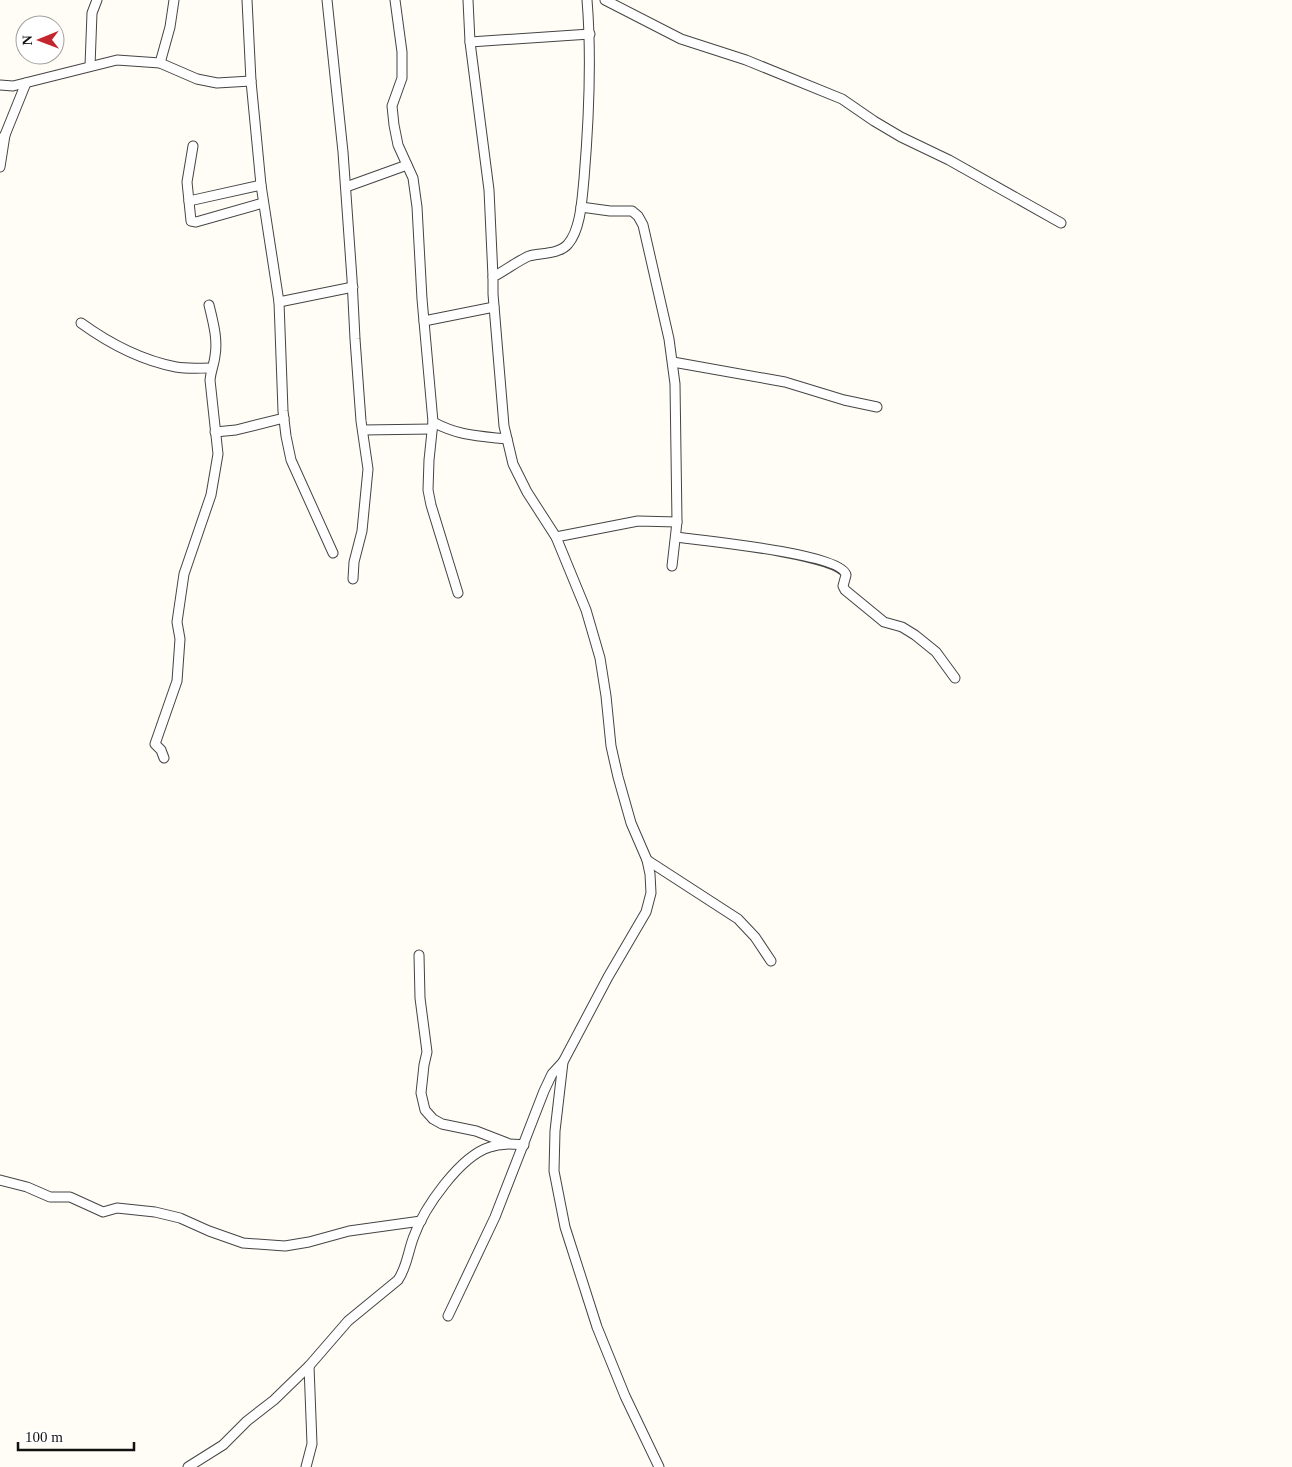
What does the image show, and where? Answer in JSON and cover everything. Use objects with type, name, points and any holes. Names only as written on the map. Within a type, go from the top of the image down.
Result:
[{"type":"street","points":[[90,66],[92,13],[97,0]]},
{"type":"street","points":[[160,63],[170,27],[174,0]]},
{"type":"street","points":[[246,0],[262,203],[279,302],[284,418],[291,460],[333,554]]},
{"type":"street","points":[[326,0],[346,187],[356,348],[368,469],[362,531],[354,562],[353,579]]},
{"type":"street","points":[[395,0],[402,52],[402,78],[392,106],[398,145],[413,178],[417,207],[433,426],[428,490],[458,593]]},
{"type":"street","points":[[448,1316],[496,1217],[552,1074],[563,1062],[608,977],[646,912],[651,893],[647,860],[631,823],[618,777],[611,746],[600,658],[586,610],[556,536],[527,492],[513,464],[504,426],[494,307],[489,190],[470,42],[468,0]]},
{"type":"street","points":[[493,277],[528,257],[567,247],[574,236],[581,207],[589,120],[590,34],[588,0]]},
{"type":"street","points":[[605,0],[681,38],[746,60],[842,99],[881,125],[949,160],[1061,223]]},
{"type":"street","points":[[470,42],[590,34]]},
{"type":"street","points":[[0,85],[13,86],[117,60],[160,63],[197,79],[218,83],[251,81]]},
{"type":"street","points":[[0,167],[2,138],[26,83]]},
{"type":"street","points":[[193,146],[187,182],[190,218],[193,222],[262,203]]},
{"type":"street","points":[[346,187],[407,165]]},
{"type":"street","points":[[189,201],[261,185]]},
{"type":"street","points":[[581,207],[610,211],[632,211],[638,216],[643,225],[675,384],[677,522],[672,566]]},
{"type":"street","points":[[279,302],[353,287]]},
{"type":"street","points":[[164,758],[155,744],[177,681],[180,638],[177,622],[184,574],[211,495],[218,454],[211,397],[211,368],[215,358],[216,339],[209,305]]},
{"type":"street","points":[[424,321],[494,307]]},
{"type":"street","points":[[81,323],[122,350],[147,359],[177,367],[211,368]]},
{"type":"street","points":[[672,362],[785,382],[844,400],[877,407]]},
{"type":"street","points":[[216,432],[236,430],[284,418]]},
{"type":"street","points":[[363,430],[433,426],[468,435],[507,439]]},
{"type":"street","points":[[556,536],[638,521],[677,522]]},
{"type":"street","points":[[676,537],[781,551],[832,564],[842,569],[846,575],[843,586],[845,590],[884,622],[902,627],[915,635],[936,652],[955,678]]},
{"type":"street","points":[[647,860],[738,919],[755,937],[771,961]]},
{"type":"street","points":[[419,955],[420,998],[427,1052],[421,1093],[425,1110],[433,1119],[442,1124],[476,1131],[507,1143],[524,1145]]},
{"type":"street","points":[[563,1062],[555,1131],[554,1171],[566,1227],[597,1327],[625,1396],[659,1467]]},
{"type":"street","points":[[188,1467],[223,1445],[247,1421],[274,1400],[309,1366],[348,1321],[398,1280],[404,1272],[413,1237],[420,1221],[451,1177],[468,1160],[490,1147],[507,1143]]},
{"type":"street","points":[[0,1180],[27,1187],[50,1197],[70,1197],[103,1212],[117,1208],[155,1212],[180,1218],[243,1243],[285,1246],[349,1232],[420,1221]]},
{"type":"street","points":[[306,1467],[312,1444],[309,1366]]}]
